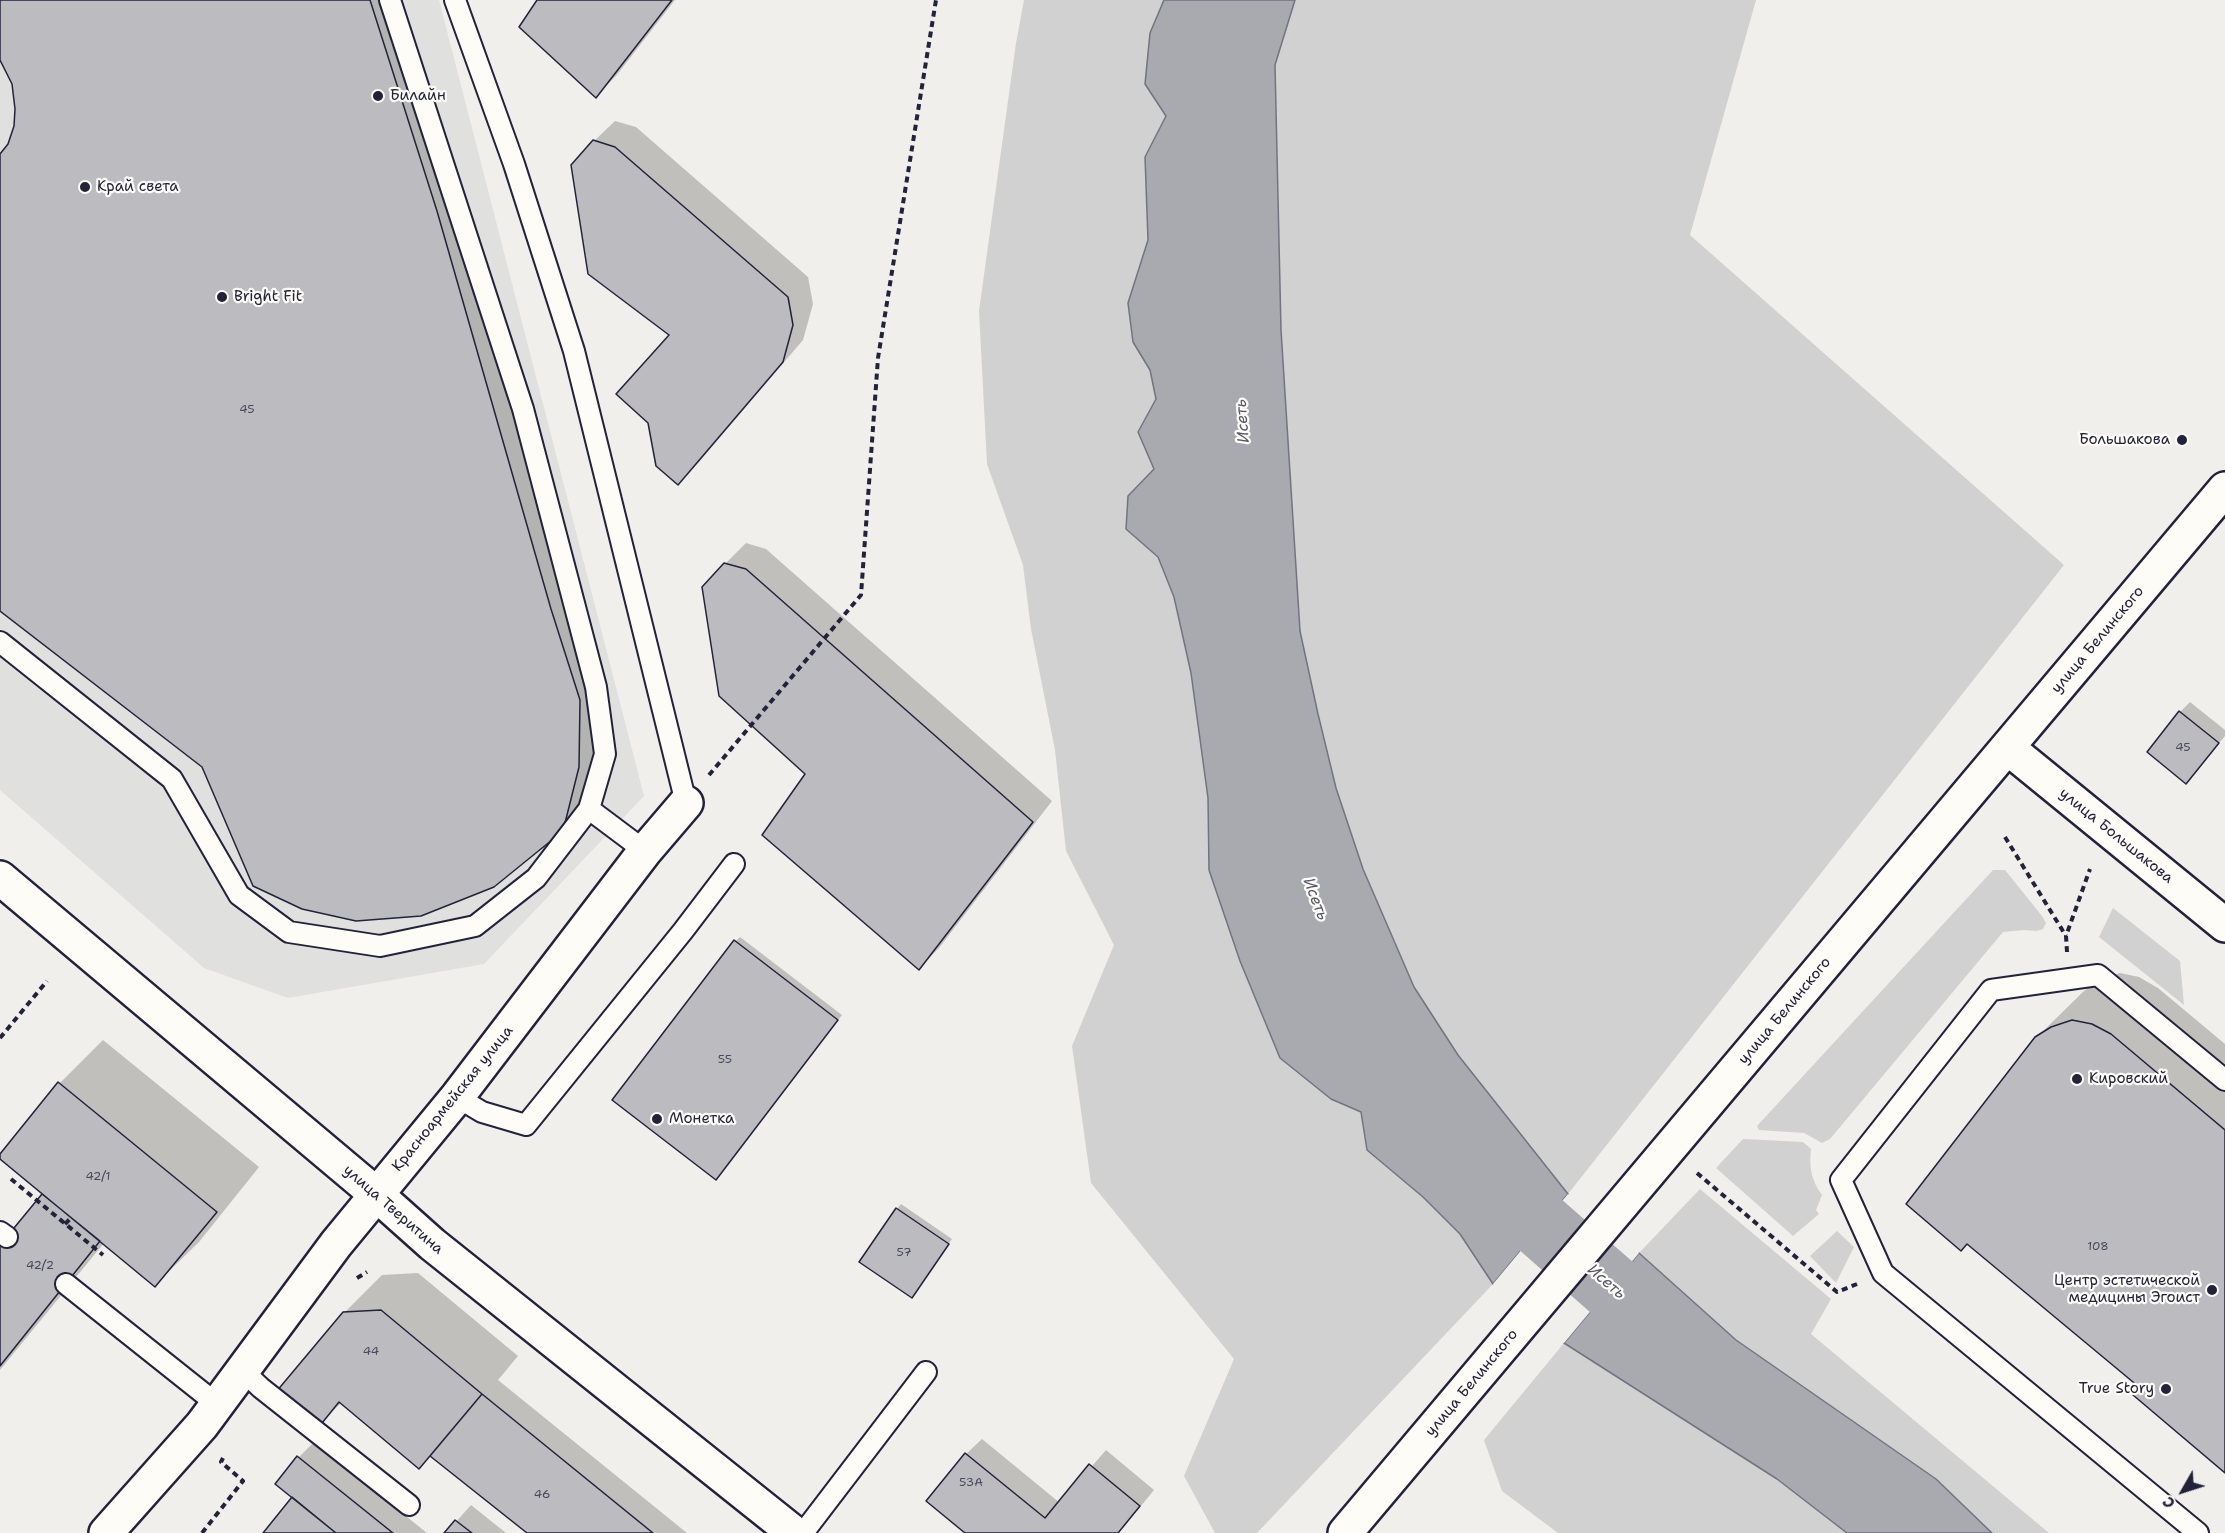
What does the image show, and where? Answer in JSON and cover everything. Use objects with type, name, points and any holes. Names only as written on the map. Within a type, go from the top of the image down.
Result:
[{"type":"street","name":"улица Белинского","points":[[1345,1533],[1607,1226],[1720,1088],[2225,489]]},
{"type":"street","name":"улица Большакова","points":[[2008,748],[2225,925]]},
{"type":"street","name":"Красноармейская улица","points":[[106,1533],[218,1405],[336,1244],[457,1097],[645,851],[686,803]]},
{"type":"street","name":"улица Тверитина","points":[[0,878],[376,1194],[432,1244],[794,1533]]},
{"type":"lane","points":[[0,642],[172,779],[239,895],[289,932],[380,946],[475,926],[536,878],[589,809],[605,754],[596,687],[523,409],[390,0]]},
{"type":"lane","points":[[454,0],[514,164],[574,351],[686,803]]},
{"type":"lane","points":[[589,809],[645,851]]},
{"type":"lane","points":[[457,1097],[482,1112],[526,1125],[683,931],[734,864]]},
{"type":"lane","points":[[2198,1533],[1883,1274],[1841,1180],[1991,990],[2098,975],[2225,1080]]},
{"type":"lane","points":[[66,1284],[218,1405]]},
{"type":"lane","points":[[243,1371],[261,1388],[409,1505]]},
{"type":"lane","points":[[803,1533],[926,1371]]},
{"type":"path","points":[[686,803],[861,595],[878,358],[936,0]]},
{"type":"path","points":[[2005,837],[2066,936],[2090,869]]},
{"type":"path","points":[[0,1038],[47,981]]},
{"type":"path","points":[[1694,1170],[1837,1292],[1883,1274]]},
{"type":"path","points":[[11,1179],[103,1255]]},
{"type":"path","points":[[65,1224],[71,1218]]},
{"type":"path","points":[[202,1533],[243,1481],[221,1462]]},
{"type":"shaded area","points":[[0,0],[439,0],[644,796],[484,964],[288,998],[204,968],[0,790]]},
{"type":"shaded area","points":[[1024,0],[1164,0],[1150,33],[1166,116],[1145,158],[1148,240],[1128,303],[1133,342],[1150,370],[1156,399],[1138,432],[1154,469],[1128,496],[1127,529],[1158,557],[1174,597],[1191,673],[1208,798],[1209,870],[1331,1099],[1361,1112],[1367,1150],[1423,1197],[1460,1234],[1493,1284],[1257,1533],[1215,1533],[1184,1476],[1234,1359],[1091,1183],[1072,1046],[1114,945],[1066,851],[1055,750],[1031,629],[1023,565],[987,464],[979,311]]},
{"type":"shaded area","points":[[1295,0],[1756,0],[1690,235],[2064,565],[1568,1194],[1458,1055],[1414,987],[1363,869],[1336,788],[1318,714],[1300,631],[1281,330],[1275,65]]},
{"type":"shaded area","points":[[1993,870],[2005,870],[2042,916],[2046,923],[2043,929],[2003,932],[1830,1139],[1822,1143],[1804,1133],[1759,1130],[1757,1126]]},
{"type":"shaded area","points":[[2113,908],[2180,961],[2184,1005],[2099,937]]},
{"type":"shaded area","points":[[1743,1139],[1803,1142],[1811,1149],[1812,1173],[1815,1184],[1822,1195],[1816,1210],[1819,1214],[1793,1236],[1716,1168]]},
{"type":"shaded area","points":[[1700,1189],[1831,1299],[1811,1334],[2049,1533],[1992,1533],[1936,1479],[1736,1340],[1639,1253]]},
{"type":"shaded area","points":[[1837,1231],[1854,1247],[1836,1283],[1810,1256]]},
{"type":"shaded area","points":[[1564,1343],[1777,1479],[1847,1533],[1558,1533],[1502,1491],[1484,1440]]},
{"type":"water","points":[[1164,0],[1295,0],[1275,65],[1281,330],[1300,631],[1336,788],[1363,869],[1414,987],[1458,1055],[1568,1194],[1493,1284],[1460,1234],[1423,1197],[1367,1150],[1361,1112],[1331,1099],[1280,1058],[1240,961],[1209,870],[1208,798],[1191,673],[1174,597],[1158,557],[1126,529],[1128,496],[1154,469],[1138,432],[1156,399],[1150,370],[1133,342],[1128,303],[1148,240],[1145,157],[1166,116],[1145,84],[1150,33]]},
{"type":"water","points":[[1639,1253],[1736,1340],[1936,1479],[1992,1533],[1847,1533],[1777,1479],[1564,1343]]},
{"type":"pier","points":[[1568,1194],[1570,1196],[1495,1286],[1493,1284]]},
{"type":"pier","points":[[1637,1251],[1639,1253],[1564,1343],[1562,1342]]},
{"type":"building","points":[[0,0],[370,0],[437,211],[551,609],[580,700],[579,767],[563,831],[494,887],[421,916],[356,921],[302,909],[253,886],[202,767],[0,611],[0,154],[8,144],[14,126],[15,109],[12,84],[0,60]]},
{"type":"building","points":[[537,0],[672,0],[596,98],[519,27]]},
{"type":"building","points":[[593,140],[615,147],[788,297],[793,325],[783,362],[678,485],[656,466],[648,423],[616,394],[669,335],[588,274],[571,165]]},
{"type":"building","points":[[724,563],[746,569],[1033,822],[919,970],[762,835],[805,774],[719,696],[702,587]]},
{"type":"building","points":[[2179,711],[2219,743],[2186,784],[2147,752]]},
{"type":"building","points":[[734,940],[838,1020],[716,1180],[612,1100]]},
{"type":"building","points":[[2072,1020],[2092,1024],[2111,1034],[2225,1130],[2225,1473],[2133,1395],[2139,1387],[1967,1244],[1961,1251],[1906,1204],[2035,1037],[2051,1027]]},
{"type":"building","points":[[58,1082],[217,1212],[155,1287],[0,1159],[0,1154]]},
{"type":"building","points":[[42,1194],[100,1241],[0,1366],[0,1245]]},
{"type":"building","points":[[896,1208],[949,1244],[912,1298],[859,1262]]},
{"type":"building","points":[[381,1310],[482,1394],[419,1469],[339,1402],[318,1428],[276,1392],[343,1312]]},
{"type":"building","points":[[482,1394],[653,1533],[527,1533],[430,1456]]},
{"type":"building","points":[[965,1453],[1045,1518],[1089,1464],[1140,1506],[1118,1533],[965,1533],[926,1501]]},
{"type":"building","points":[[297,1456],[393,1533],[336,1533],[275,1484]]},
{"type":"building","points":[[292,1497],[336,1533],[263,1533]]},
{"type":"building","points":[[455,1520],[472,1533],[444,1533]]},
{"type":"waterway","name":"Исеть","points":[[1480,1158],[1526,1212],[1633,1306],[1683,1342]]},
{"type":"place","name":"Билайн","points":[[378,96]]},
{"type":"place","name":"Край света","points":[[85,187]]},
{"type":"place","name":"Bright Fit","points":[[222,297]]},
{"type":"place","name":"Большакова","points":[[2182,440]]},
{"type":"place","name":"Кировский","points":[[2077,1079]]},
{"type":"place","name":"Монетка","points":[[657,1119]]},
{"type":"place","name":"Центр эстетической медицины Эгоист","points":[[2212,1290]]},
{"type":"place","name":"True Story","points":[[2166,1389]]}]
